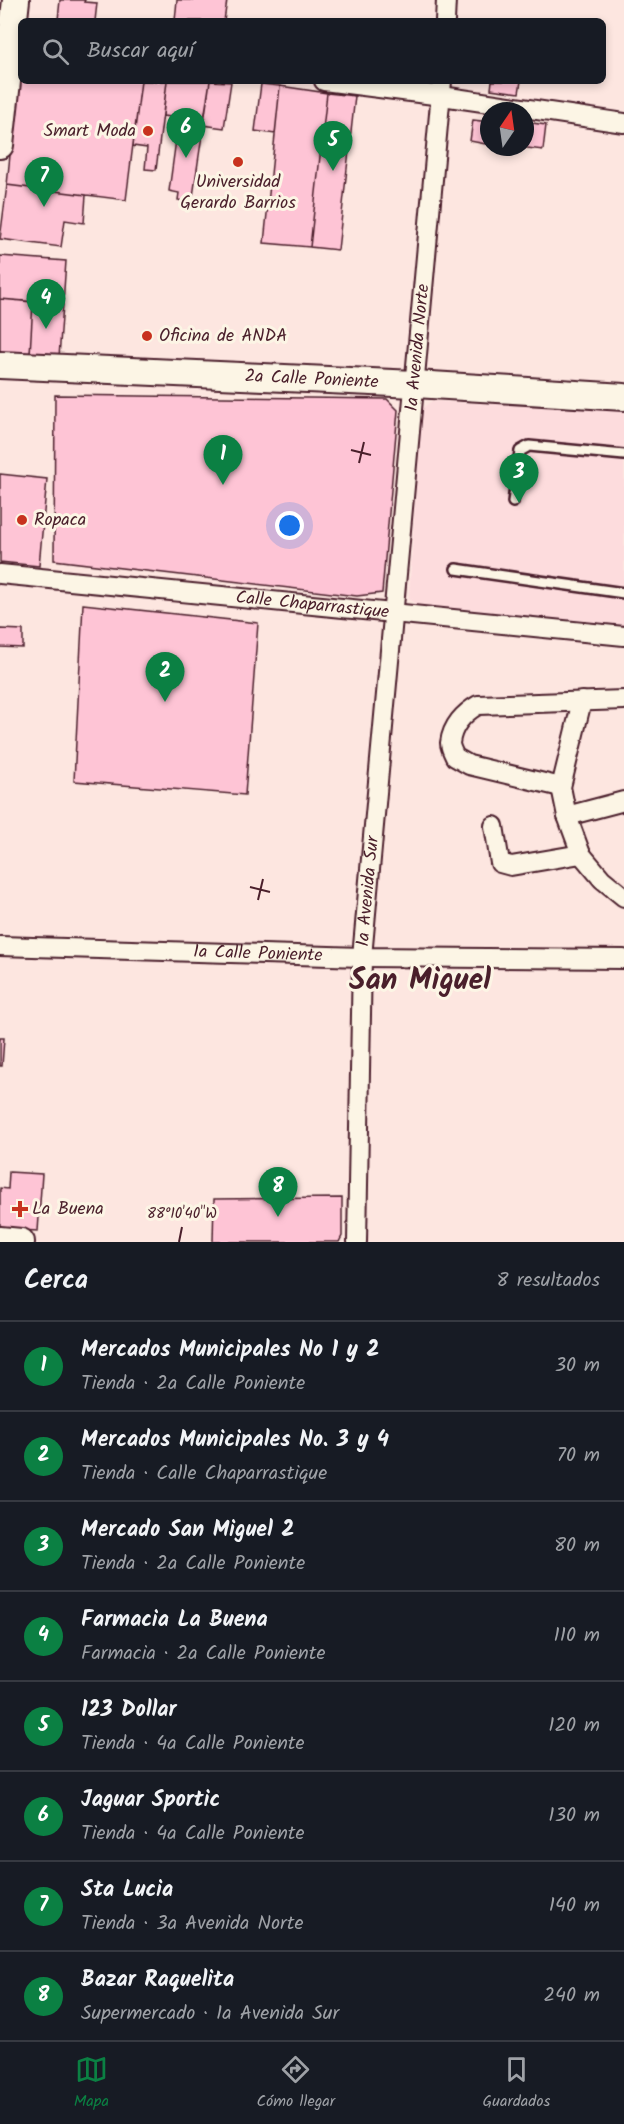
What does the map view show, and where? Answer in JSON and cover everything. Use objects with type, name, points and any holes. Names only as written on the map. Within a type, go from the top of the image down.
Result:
[{"type":"main road","points":[[0,145],[16,0]]},
{"type":"main road","name":"2a Calle Poniente","points":[[0,366],[415,384],[624,397]]},
{"type":"main road","points":[[0,1240],[21,1242]]},
{"type":"street","points":[[445,18],[446,0]]},
{"type":"street","points":[[375,84],[442,88],[624,123]]},
{"type":"street","name":"1a Avenida Norte","points":[[394,614],[442,88]]},
{"type":"street","name":"Calle Chaparrastique","points":[[0,574],[624,636]]},
{"type":"street","name":"1a Avenida Sur","points":[[357,1242],[362,957],[394,614]]},
{"type":"street","points":[[561,787],[469,765],[454,757],[450,744],[458,722],[465,712],[478,705],[624,700]]},
{"type":"street","points":[[582,701],[561,787],[567,816],[581,854],[602,879],[624,897]]},
{"type":"street","points":[[567,816],[624,801]]},
{"type":"street","points":[[494,826],[500,863],[505,865],[511,866],[581,854]]},
{"type":"street","name":"1a Calle Poniente","points":[[0,946],[362,957],[624,959]]},
{"type":"lane","points":[[513,502],[520,451],[529,446],[624,455]]},
{"type":"lane","points":[[456,569],[624,593]]},
{"type":"shaded area","points":[[432,401],[624,410],[624,629],[418,609],[409,597],[421,409]]},
{"type":"building","points":[[60,0],[85,0],[84,2],[97,3],[95,18],[58,18]]},
{"type":"building","points":[[177,0],[227,0],[224,18],[175,18]]},
{"type":"building","points":[[18,76],[18,84],[141,84],[126,200],[7,185]]},
{"type":"building","name":"Smart Moda","points":[[141,84],[167,84],[156,170],[145,169],[147,148],[133,146]]},
{"type":"building","points":[[167,84],[210,84],[192,203],[178,200],[179,193],[169,191],[179,118],[163,116]]},
{"type":"building","points":[[210,84],[231,84],[224,128],[203,125]]},
{"type":"building","points":[[261,84],[280,86],[275,134],[255,131]]},
{"type":"building","points":[[492,84],[520,84],[519,93],[491,89]]},
{"type":"building","points":[[280,86],[327,93],[310,247],[264,243]]},
{"type":"building","points":[[327,93],[355,96],[338,250],[310,247]]},
{"type":"building","points":[[473,120],[480,121],[480,143],[470,141]]},
{"type":"building","points":[[534,123],[546,125],[543,150],[534,149]]},
{"type":"building","points":[[7,185],[86,195],[84,223],[65,220],[61,247],[0,239]]},
{"type":"building","points":[[0,256],[66,261],[63,304],[0,299]]},
{"type":"building","points":[[0,299],[33,302],[30,354],[0,351]]},
{"type":"building","points":[[33,302],[63,304],[59,357],[30,354]]},
{"type":"building","points":[[55,395],[387,399],[398,410],[382,593],[357,596],[54,560]]},
{"type":"building","name":"Ropaca","points":[[0,474],[47,479],[39,566],[0,562]]},
{"type":"building","points":[[83,604],[258,623],[245,795],[74,781]]},
{"type":"building","points":[[0,629],[23,630],[23,648],[0,647]]},
{"type":"building","points":[[0,1038],[4,1038],[2,1066],[0,1066]]},
{"type":"building","name":"La Buena","points":[[9,1172],[42,1174],[38,1231],[0,1229],[0,1188],[8,1189]]},
{"type":"building","points":[[342,1198],[342,1236],[339,1242],[213,1242],[214,1199]]},
{"type":"place","name":"Smart Moda","points":[[148,131]]},
{"type":"place","name":"Jaguar Sportic","points":[[186,158]]},
{"type":"place","name":"Universidad Gerardo Barrios","points":[[238,162]]},
{"type":"place","name":"123 Dollar","points":[[333,171]]},
{"type":"place","name":"Sta Lucia","points":[[44,207]]},
{"type":"place","name":"Farmacia La Buena","points":[[46,329]]},
{"type":"place","name":"Oficina de ANDA","points":[[147,336]]},
{"type":"place","name":"Mercados Municipales No 1 y 2","points":[[223,485]]},
{"type":"place","name":"Mercado San Miguel 2","points":[[519,503]]},
{"type":"place","name":"Ropaca","points":[[22,520]]},
{"type":"place","name":"Mercados Municipales No. 3 y 4","points":[[165,702]]},
{"type":"place","name":"La Buena","points":[[20,1209]]},
{"type":"place","name":"Bazar Raquelita","points":[[278,1217]]},
{"type":"district","name":"San Miguel","points":[[420,981]]}]
